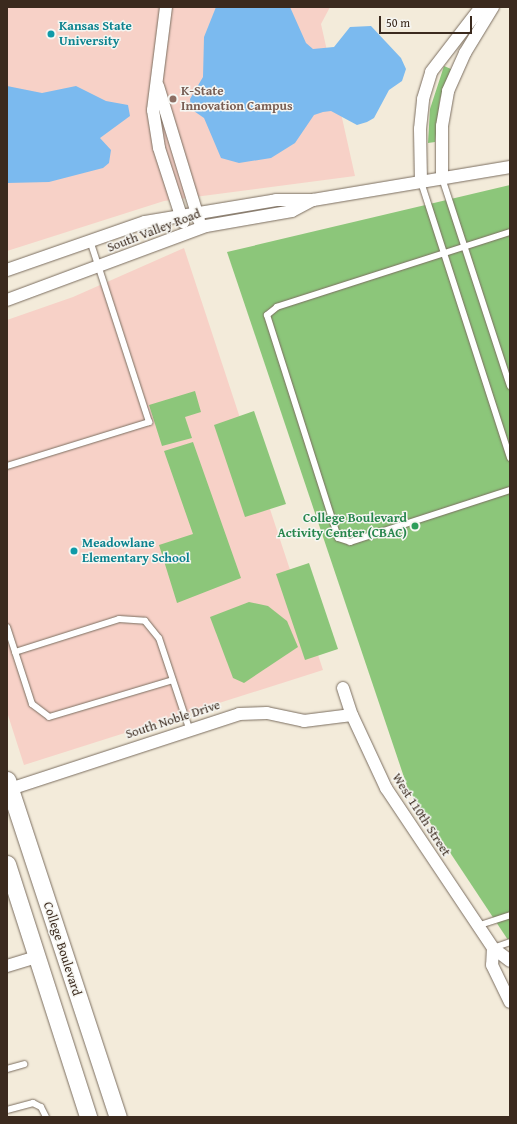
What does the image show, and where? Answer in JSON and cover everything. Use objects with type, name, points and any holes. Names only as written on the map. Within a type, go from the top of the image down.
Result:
[{"type":"main road","name":"College Boulevard","points":[[8,786],[118,1117]]},
{"type":"main road","name":"College Boulevard","points":[[7,864],[88,1117]]},
{"type":"street","points":[[166,7],[158,60],[158,85],[153,110],[159,148],[186,233]]},
{"type":"street","points":[[421,182],[420,129],[423,99],[431,72],[481,7]]},
{"type":"street","points":[[442,178],[442,126],[448,91],[464,53],[493,7]]},
{"type":"street","points":[[158,85],[200,227]]},
{"type":"street","name":"South Valley Road","points":[[7,270],[90,239],[181,216],[276,200],[313,200],[510,167]]},
{"type":"street","name":"South Valley Road","points":[[7,300],[99,267],[200,227],[292,211],[313,200]]},
{"type":"street","name":"West 110th Street","points":[[343,688],[352,715],[390,794],[480,925],[493,948],[510,961]]},
{"type":"street","name":"South Noble Drive","points":[[8,786],[189,728],[253,712],[304,721],[352,715]]},
{"type":"street","name":"West 110th Street","points":[[493,948],[492,965],[510,1002]]},
{"type":"street","points":[[7,966],[36,957]]},
{"type":"lane","points":[[442,178],[510,386]]},
{"type":"lane","points":[[421,182],[510,458]]},
{"type":"lane","points":[[510,232],[277,307],[266,315],[338,538],[350,542],[510,490]]},
{"type":"lane","points":[[7,466],[149,422],[90,239]]},
{"type":"lane","points":[[15,652],[119,619],[136,618],[153,629],[173,680],[189,728]]},
{"type":"lane","points":[[7,627],[32,704],[49,717],[173,680]]},
{"type":"lane","points":[[480,925],[510,915]]},
{"type":"lane","points":[[493,948],[510,942]]},
{"type":"lane","points":[[7,1069],[24,1064]]},
{"type":"lane","points":[[7,1110],[33,1103],[41,1107],[46,1117]]},
{"type":"shaded area","name":"K-State Innovation Campus","points":[[7,7],[330,7],[321,24],[355,176],[164,201],[7,251]]},
{"type":"shaded area","points":[[184,248],[323,670],[24,765],[7,712],[7,320],[73,297]]},
{"type":"green space","points":[[444,66],[451,69],[440,99],[435,142],[428,143],[430,109]]},
{"type":"green space","name":"College Boulevard Activity Center (CBAC)","points":[[510,185],[510,943],[408,789],[227,252]]},
{"type":"green space","points":[[195,391],[201,412],[185,417],[192,438],[162,446],[149,405]]},
{"type":"green space","points":[[254,411],[286,504],[245,517],[214,425]]},
{"type":"green space","points":[[193,442],[241,578],[177,603],[159,545],[193,534],[164,451]]},
{"type":"green space","points":[[309,563],[338,649],[305,660],[276,574]]},
{"type":"green space","points":[[249,602],[268,606],[287,621],[298,647],[244,683],[233,678],[210,617]]},
{"type":"water","points":[[216,7],[290,7],[306,43],[313,49],[334,47],[350,27],[371,26],[401,58],[406,69],[402,81],[389,90],[374,118],[367,122],[357,125],[331,111],[323,112],[314,115],[295,143],[271,158],[239,163],[221,158],[204,118],[191,109],[190,99],[203,77],[204,37]]},
{"type":"water","points":[[7,86],[42,93],[76,86],[106,101],[128,105],[130,116],[100,138],[111,150],[109,163],[103,168],[49,182],[7,183]]},
{"type":"place","name":"Kansas State University","points":[[51,34]]},
{"type":"place","name":"K-State Innovation Campus","points":[[173,99]]},
{"type":"place","name":"College Boulevard Activity Center (CBAC)","points":[[415,526]]},
{"type":"place","name":"Meadowlane Elementary School","points":[[74,551]]}]
